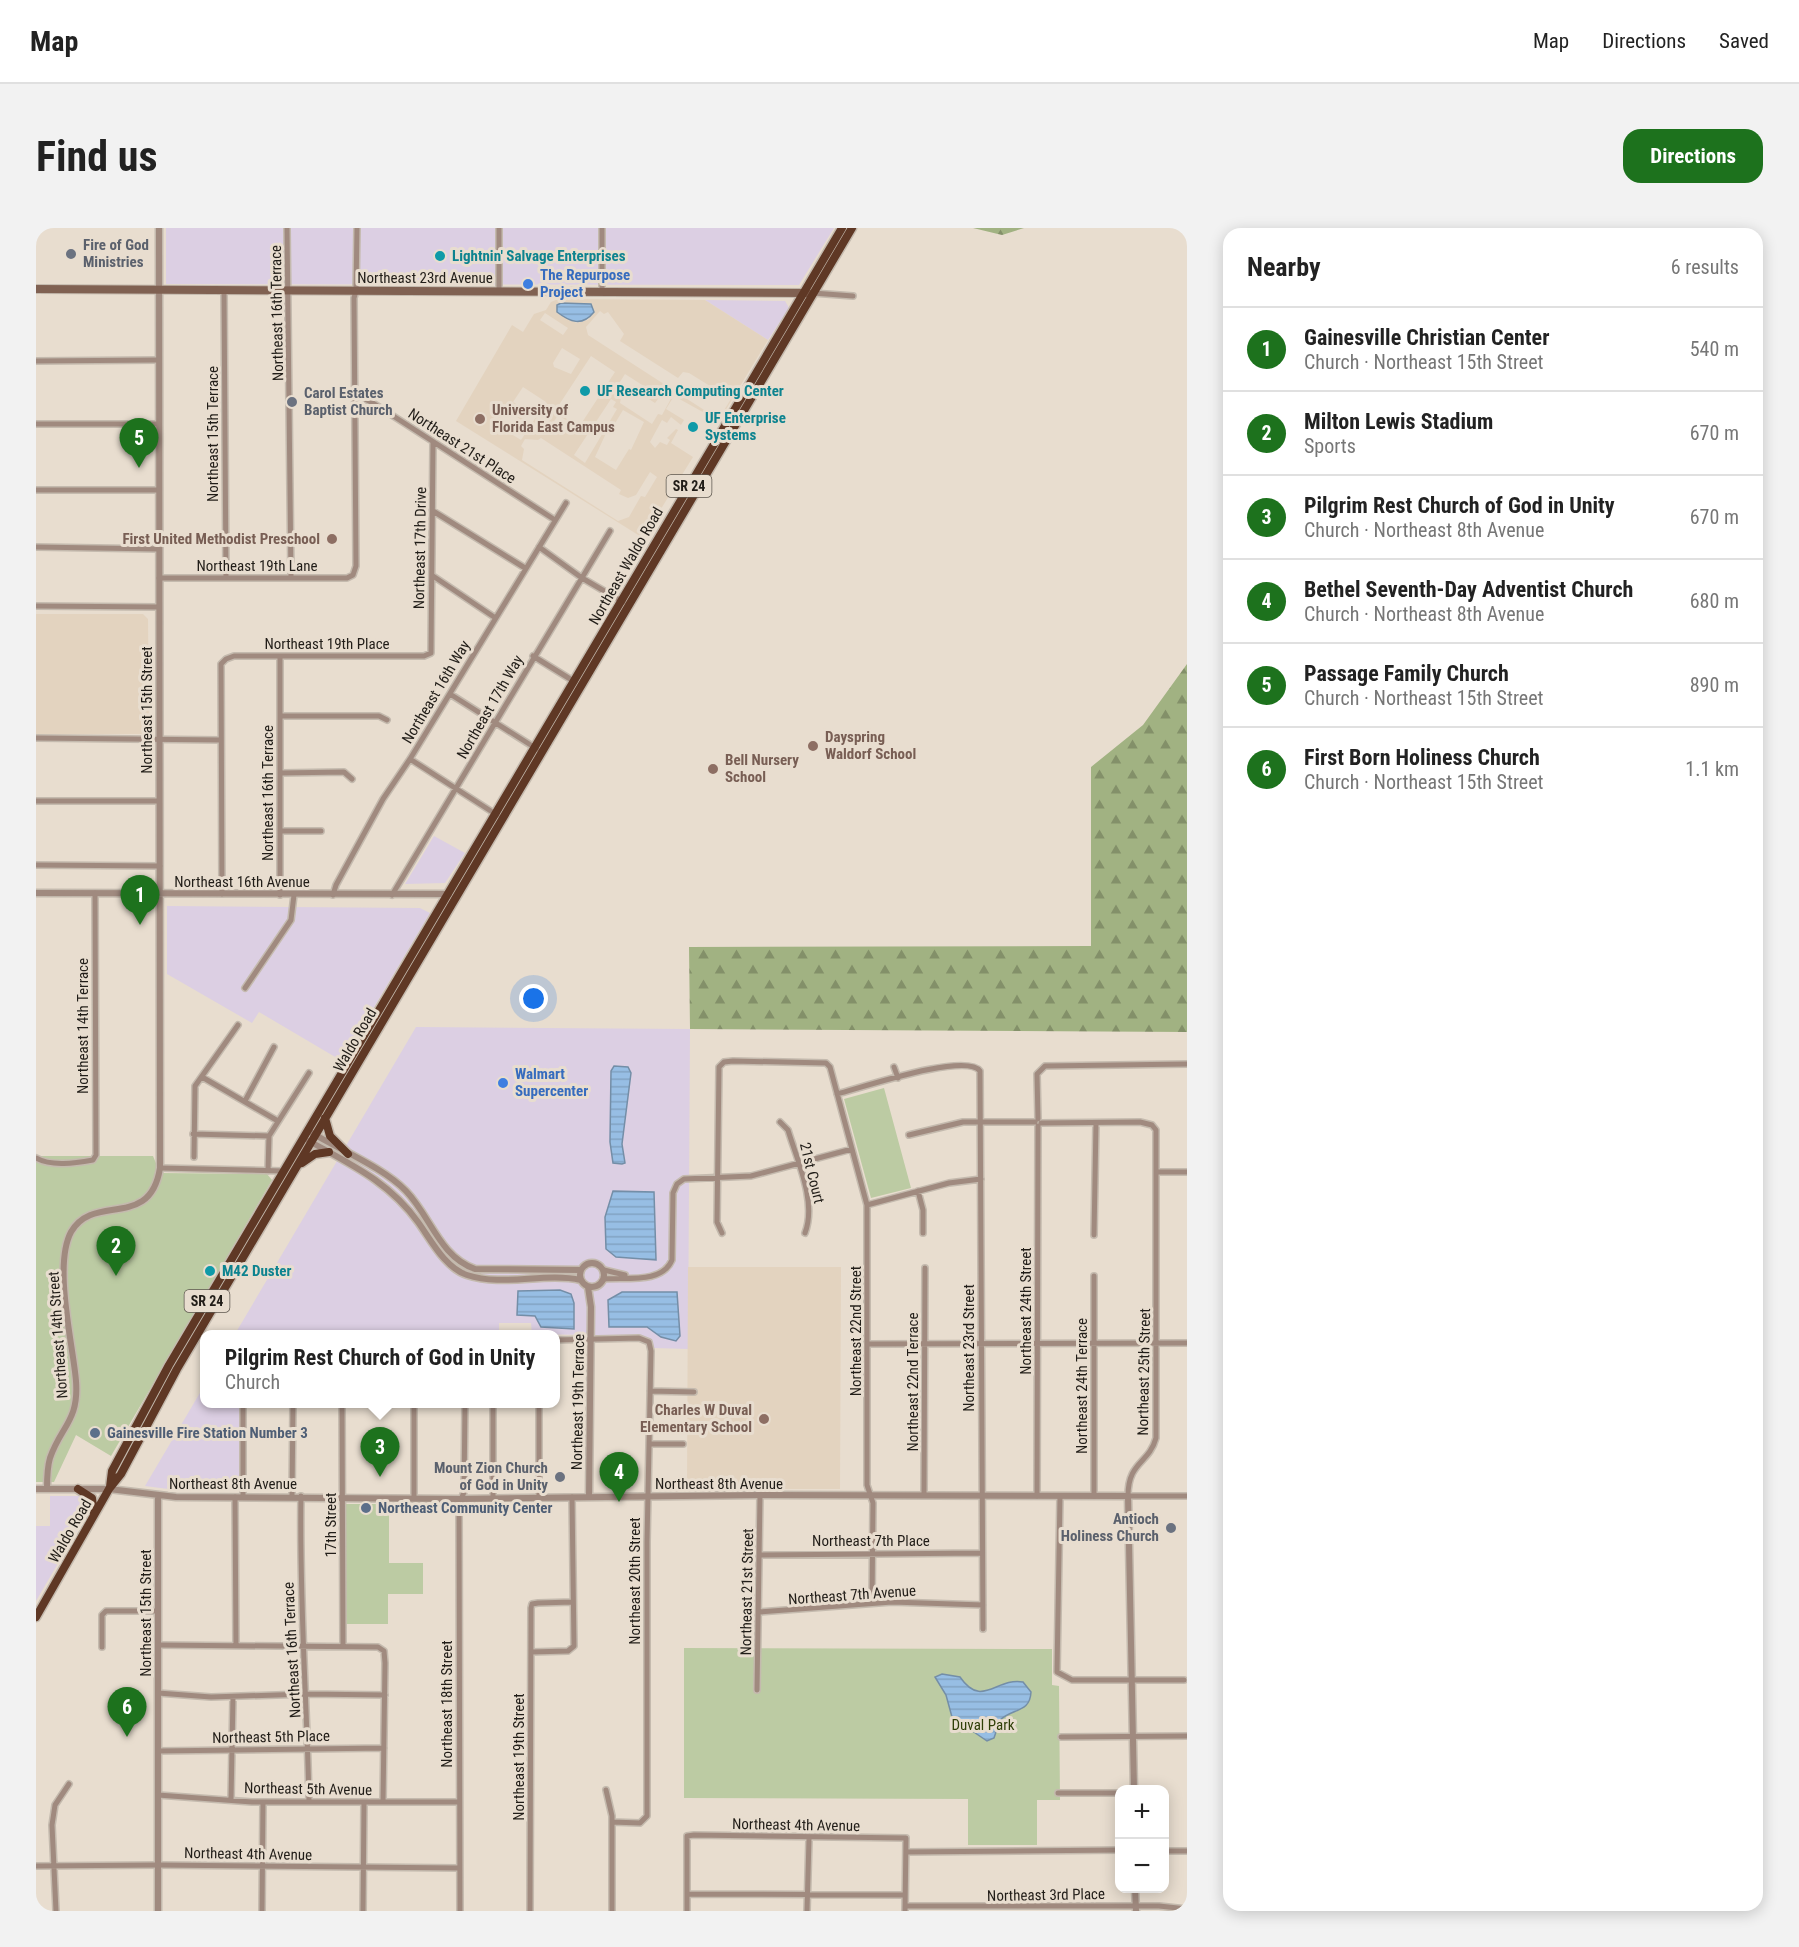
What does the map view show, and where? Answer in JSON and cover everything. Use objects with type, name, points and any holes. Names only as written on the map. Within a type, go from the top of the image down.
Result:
[{"type":"highway","name":"SR 24","points":[[803,293],[842,228]]},
{"type":"highway","name":"SR 24","points":[[813,293],[852,228]]},
{"type":"highway","name":"Northeast Waldo Road","points":[[625,604],[760,373],[803,293]]},
{"type":"highway","name":"Northeast Waldo Road","points":[[760,373],[813,293]]},
{"type":"highway","name":"Waldo Road","points":[[109,1489],[112,1471],[136,1423],[283,1172],[325,1117],[625,604]]},
{"type":"highway","name":"Waldo Road","points":[[200,1330],[297,1167],[309,1136],[454,895],[472,852],[499,816]]},
{"type":"highway","points":[[325,1117],[330,1136],[348,1154]]},
{"type":"highway","points":[[297,1167],[315,1154],[329,1152]]},
{"type":"highway","name":"Waldo Road","points":[[36,1617],[94,1519],[109,1489],[121,1474],[200,1330]]},
{"type":"highway","points":[[78,1489],[92,1498],[94,1519]]},
{"type":"main road","name":"Northeast 23rd Avenue","points":[[36,290],[813,293]]},
{"type":"street","name":"Northeast 15th Street","points":[[152,1191],[160,1168],[159,228]]},
{"type":"street","name":"Northeast 16th Terrace","points":[[287,228],[291,578]]},
{"type":"street","points":[[355,394],[354,298],[357,228]]},
{"type":"street","points":[[499,228],[499,292]]},
{"type":"street","points":[[602,228],[602,292]]},
{"type":"street","name":"Northeast 15th Terrace","points":[[224,291],[226,578]]},
{"type":"street","points":[[813,293],[853,296]]},
{"type":"street","points":[[36,361],[158,360]]},
{"type":"street","name":"Northeast 19th Lane","points":[[159,578],[347,578],[354,573],[355,394]]},
{"type":"street","name":"Northeast 21st Place","points":[[355,394],[373,403],[555,520]]},
{"type":"street","points":[[36,424],[159,424]]},
{"type":"street","name":"Northeast 17th Drive","points":[[430,653],[434,442]]},
{"type":"street","points":[[36,490],[159,490]]},
{"type":"street","name":"Northeast 16th Way","points":[[333,895],[336,885],[383,800],[566,503]]},
{"type":"street","points":[[433,511],[525,568]]},
{"type":"street","name":"Northeast 17th Way","points":[[392,896],[496,724],[533,656],[610,531]]},
{"type":"street","points":[[36,547],[158,549]]},
{"type":"street","points":[[539,547],[582,578],[625,604]]},
{"type":"street","points":[[433,576],[495,617]]},
{"type":"street","points":[[36,606],[159,607]]},
{"type":"street","name":"Northeast 19th Place","points":[[221,740],[220,672],[224,660],[234,656],[424,656],[430,653]]},
{"type":"street","name":"Northeast 16th Terrace","points":[[280,656],[280,895]]},
{"type":"street","points":[[533,656],[578,683]]},
{"type":"street","points":[[450,694],[538,750]]},
{"type":"street","points":[[280,716],[380,716],[387,720]]},
{"type":"street","points":[[36,738],[221,740],[222,894]]},
{"type":"street","points":[[410,759],[455,790],[499,816]]},
{"type":"street","points":[[281,773],[344,772],[352,779]]},
{"type":"street","points":[[36,801],[159,801]]},
{"type":"street","points":[[281,831],[321,831]]},
{"type":"street","points":[[36,865],[160,866]]},
{"type":"street","name":"Northeast 16th Avenue","points":[[36,893],[454,895]]},
{"type":"street","name":"Northeast 14th Terrace","points":[[36,1158],[44,1162],[59,1162],[94,1158],[95,893]]},
{"type":"street","points":[[245,988],[291,920],[294,895]]},
{"type":"street","points":[[194,1157],[195,1086],[238,1026]]},
{"type":"street","points":[[245,1101],[274,1047]]},
{"type":"street","name":"Northeast 22nd Street","points":[[717,1179],[719,1067],[724,1062],[826,1063],[830,1067],[867,1205],[868,1495],[873,1503],[872,1603]]},
{"type":"street","name":"Northeast 24th Street","points":[[1037,1496],[1037,1074],[1045,1066],[1187,1064]]},
{"type":"street","name":"Northeast 23rd Street","points":[[898,1078],[942,1067],[965,1065],[978,1068],[981,1076],[983,1629]]},
{"type":"street","points":[[837,1094],[898,1078],[894,1067]]},
{"type":"street","points":[[268,1171],[268,1136],[309,1073]]},
{"type":"street","points":[[202,1077],[278,1121]]},
{"type":"street","points":[[981,1116],[994,1122]]},
{"type":"street","name":"21st Court","points":[[780,1122],[788,1130],[809,1206],[810,1220],[805,1233]]},
{"type":"street","name":"Northeast 25th Street","points":[[1096,1123],[1140,1122],[1153,1126],[1157,1138],[1156,1438],[1150,1452],[1130,1474],[1128,1496],[1134,1785]]},
{"type":"street","points":[[909,1135],[952,1124],[1096,1123],[1094,1235]]},
{"type":"street","points":[[193,1134],[268,1136]]},
{"type":"street","points":[[309,1136],[329,1152],[391,1189],[446,1260],[466,1275],[489,1278],[551,1277],[581,1280],[588,1287],[596,1287],[604,1279],[657,1275],[669,1267],[672,1260],[673,1206],[676,1184],[684,1179],[751,1176],[852,1149]]},
{"type":"street","points":[[309,1136],[348,1154],[400,1186],[453,1256],[462,1264],[475,1269],[581,1270],[592,1263],[599,1264],[604,1270],[629,1276]]},
{"type":"street","points":[[160,1168],[283,1172]]},
{"type":"street","points":[[1157,1172],[1187,1172]]},
{"type":"street","points":[[717,1179],[717,1222],[722,1233]]},
{"type":"street","points":[[867,1205],[963,1180],[981,1179]]},
{"type":"street","name":"Northeast 14th Street","points":[[47,1489],[51,1456],[70,1424],[76,1398],[76,1381],[66,1324],[66,1242],[78,1223],[88,1215],[127,1209],[144,1200],[152,1191]]},
{"type":"street","points":[[918,1191],[923,1210],[923,1233]]},
{"type":"street","points":[[421,1226],[428,1221]]},
{"type":"street","name":"Northeast 22nd Terrace","points":[[924,1495],[925,1268]]},
{"type":"street","points":[[581,1270],[581,1280]]},
{"type":"street","points":[[604,1270],[604,1279]]},
{"type":"street","name":"Northeast 24th Terrace","points":[[1094,1276],[1094,1496]]},
{"type":"street","name":"Northeast 19th Terrace","points":[[588,1287],[591,1308],[589,1497]]},
{"type":"street","name":"Northeast 19th Terrace","points":[[591,1308],[596,1287]]},
{"type":"street","name":"Northeast 20th Street","points":[[591,1339],[639,1338],[649,1342],[651,1351],[645,1820],[612,1822]]},
{"type":"street","points":[[560,1340],[591,1339]]},
{"type":"street","points":[[869,1344],[1187,1343]]},
{"type":"street","points":[[650,1391],[694,1392]]},
{"type":"street","points":[[243,1408],[243,1496]]},
{"type":"street","points":[[292,1496],[293,1408]]},
{"type":"street","name":"17th Street","points":[[342,1408],[343,1646]]},
{"type":"street","points":[[414,1408],[414,1498]]},
{"type":"street","name":"Northeast 18th Street","points":[[460,1911],[459,1504],[464,1492],[465,1408]]},
{"type":"street","points":[[493,1408],[493,1498]]},
{"type":"street","points":[[539,1408],[539,1497]]},
{"type":"street","points":[[649,1444],[683,1444]]},
{"type":"street","name":"Northeast 8th Avenue","points":[[36,1489],[109,1489],[158,1495],[235,1497],[1187,1496]]},
{"type":"street","name":"Northeast 15th Street","points":[[158,1495],[158,1911]]},
{"type":"street","name":"Northeast 21st Street","points":[[757,1690],[760,1495]]},
{"type":"street","name":"Northeast 16th Terrace","points":[[301,1496],[302,1646],[307,1694],[309,1802]]},
{"type":"street","points":[[1060,1496],[1057,1672],[1072,1680],[1184,1680]]},
{"type":"street","points":[[235,1497],[236,1645]]},
{"type":"street","points":[[531,1652],[568,1651],[574,1646],[572,1497]]},
{"type":"street","name":"Northeast 7th Place","points":[[759,1555],[982,1553]]},
{"type":"street","name":"Northeast 19th Street","points":[[530,1911],[532,1604],[573,1602]]},
{"type":"street","name":"Northeast 7th Avenue","points":[[759,1612],[872,1603],[982,1605]]},
{"type":"street","points":[[102,1647],[102,1615],[105,1611],[158,1611]]},
{"type":"street","points":[[158,1645],[371,1646],[384,1651],[383,1802]]},
{"type":"street","points":[[158,1694],[188,1697],[385,1695]]},
{"type":"street","points":[[231,1800],[233,1697]]},
{"type":"street","points":[[1061,1737],[1187,1736]]},
{"type":"street","name":"Northeast 5th Place","points":[[158,1750],[384,1748]]},
{"type":"street","points":[[56,1911],[56,1866],[52,1825],[55,1805],[69,1784]]},
{"type":"street","points":[[606,1790],[612,1822],[612,1911]]},
{"type":"street","points":[[1058,1793],[1115,1793]]},
{"type":"street","name":"Northeast 5th Avenue","points":[[158,1796],[263,1802],[458,1802]]},
{"type":"street","points":[[262,1911],[263,1802]]},
{"type":"street","points":[[363,1911],[364,1802]]},
{"type":"street","name":"Northeast 4th Avenue","points":[[687,1894],[687,1836],[809,1839],[906,1838],[906,1852]]},
{"type":"street","points":[[807,1911],[809,1839]]},
{"type":"street","points":[[905,1908],[906,1852],[1115,1850]]},
{"type":"street","points":[[1169,1851],[1187,1851]]},
{"type":"street","name":"Northeast 4th Avenue","points":[[36,1866],[459,1868]]},
{"type":"street","points":[[1135,1893],[1136,1908]]},
{"type":"street","points":[[687,1911],[687,1894],[905,1895]]},
{"type":"street","name":"Northeast 3rd Place","points":[[905,1908],[1187,1909]]},
{"type":"shaded area","points":[[166,228],[834,228],[799,285],[166,284]]},
{"type":"shaded area","name":"University of Florida East Campus","points":[[558,299],[705,300],[768,340],[719,421],[674,396],[666,409],[684,420],[681,425],[671,417],[667,423],[662,420],[650,442],[655,448],[660,442],[667,445],[670,440],[667,438],[676,429],[678,430],[671,443],[693,457],[643,538],[456,421],[512,325],[523,332],[534,314],[546,310],[551,302]],"holes":[[[559,303],[591,304],[594,312],[588,320],[576,323]],[[600,311],[604,314],[608,312],[624,334],[620,341],[678,378],[683,372],[689,373],[731,399],[721,415],[715,417],[588,335],[586,327]],[[545,313],[568,328],[563,335],[540,320]],[[562,348],[580,359],[571,374],[554,367],[553,363]],[[591,356],[615,372],[579,427],[555,411]],[[625,374],[647,388],[644,396],[655,403],[665,390],[673,395],[662,415],[658,414],[652,424],[620,403],[621,398],[613,393]],[[523,387],[546,402],[521,440],[505,430],[506,425],[501,421],[507,412],[523,421],[529,412],[513,402]],[[611,399],[616,402],[613,407],[617,409],[585,463],[574,455]],[[623,410],[644,422],[631,450],[629,449],[616,470],[595,457],[608,429],[611,430]],[[558,415],[575,426],[570,434],[553,423]],[[541,438],[621,490],[619,494],[628,498],[636,495],[650,472],[657,477],[645,497],[641,496],[629,517],[618,521],[522,460],[524,449],[521,446],[525,439],[538,440]]]},
{"type":"shaded area","points":[[705,300],[785,301],[789,308],[768,340]]},
{"type":"shaded area","points":[[36,614],[143,614],[148,619],[149,729],[143,734],[36,734]]},
{"type":"shaded area","points":[[434,836],[465,853],[445,883],[405,884]]},
{"type":"shaded area","points":[[167,906],[420,908],[430,913],[342,1061],[259,1012],[252,1023],[167,974]]},
{"type":"shaded area","points":[[416,1027],[690,1029],[688,1349],[654,1348],[652,1341],[644,1336],[560,1334],[560,1330],[532,1330],[531,1323],[499,1323],[499,1330],[237,1330]]},
{"type":"shaded area","name":"Charles W Duval Elementary School","points":[[688,1267],[841,1267],[840,1489],[687,1489]]},
{"type":"shaded area","points":[[200,1393],[200,1408],[243,1408],[243,1490],[176,1490],[145,1486]]},
{"type":"shaded area","points":[[50,1496],[86,1496],[91,1507],[36,1601],[36,1526],[50,1526]]},
{"type":"green space","points":[[973,228],[1024,228],[1002,235]]},
{"type":"green space","points":[[1187,664],[1187,1032],[690,1029],[689,947],[1091,946],[1091,767],[1143,725]]},
{"type":"green space","points":[[884,1088],[911,1188],[871,1198],[844,1099]]},
{"type":"green space","points":[[36,1156],[153,1156],[160,1173],[267,1174],[272,1180],[111,1456],[76,1435],[54,1482],[36,1482]]},
{"type":"green space","points":[[345,1504],[389,1504],[389,1563],[423,1563],[423,1594],[388,1594],[388,1624],[344,1624]]},
{"type":"green space","name":"Duval Park","points":[[684,1648],[1052,1649],[1052,1685],[1059,1686],[1060,1800],[1037,1800],[1037,1845],[968,1845],[968,1799],[684,1798]]},
{"type":"water","points":[[561,303],[591,304],[594,312],[585,320],[571,320],[557,312],[557,305]]},
{"type":"water","points":[[614,1066],[628,1067],[631,1073],[622,1144],[625,1163],[622,1164],[613,1163],[610,1142],[611,1071]]},
{"type":"water","points":[[613,1191],[654,1192],[656,1260],[616,1257],[606,1249],[605,1217]]},
{"type":"water","points":[[560,1290],[571,1294],[574,1303],[574,1329],[541,1327],[535,1316],[517,1315],[518,1291]]},
{"type":"water","points":[[622,1292],[677,1292],[680,1336],[676,1341],[661,1337],[647,1327],[609,1327],[608,1300]]},
{"type":"water","points":[[942,1674],[960,1677],[975,1691],[990,1690],[1013,1682],[1023,1682],[1031,1692],[1030,1699],[1024,1707],[1000,1720],[994,1738],[987,1741],[952,1717],[946,1695],[935,1677]]},
{"type":"place","name":"Fire of God Ministries","points":[[71,254]]},
{"type":"place","name":"Lightnin' Salvage Enterprises","points":[[440,256]]},
{"type":"place","name":"The Repurpose Project","points":[[528,284]]},
{"type":"place","name":"UF Research Computing Center","points":[[585,391]]},
{"type":"place","name":"Carol Estates Baptist Church","points":[[292,402]]},
{"type":"place","name":"University of Florida East Campus","points":[[480,419]]},
{"type":"place","name":"UF Enterprise Systems","points":[[693,427]]},
{"type":"place","name":"Passage Family Church","points":[[139,468]]},
{"type":"place","name":"First United Methodist Preschool","points":[[332,539]]},
{"type":"place","name":"Dayspring Waldorf School","points":[[813,746]]},
{"type":"place","name":"Bell Nursery School","points":[[713,769]]},
{"type":"place","name":"Gainesville Christian Center","points":[[140,925]]},
{"type":"place","name":"Walmart Supercenter","points":[[503,1083]]},
{"type":"place","name":"M42 Duster","points":[[210,1271]]},
{"type":"place","name":"Milton Lewis Stadium","points":[[116,1276]]},
{"type":"place","name":"Charles W Duval Elementary School","points":[[764,1419]]},
{"type":"place","name":"Gainesville Fire Station Number 3","points":[[95,1433]]},
{"type":"place","name":"Pilgrim Rest Church of God in Unity","points":[[380,1477]]},
{"type":"place","name":"Mount Zion Church of God in Unity","points":[[560,1477]]},
{"type":"place","name":"Bethel Seventh-Day Adventist Church","points":[[619,1502]]},
{"type":"place","name":"Northeast Community Center","points":[[366,1508]]},
{"type":"place","name":"Antioch Holiness Church","points":[[1171,1528]]},
{"type":"place","name":"First Born Holiness Church","points":[[127,1737]]}]
